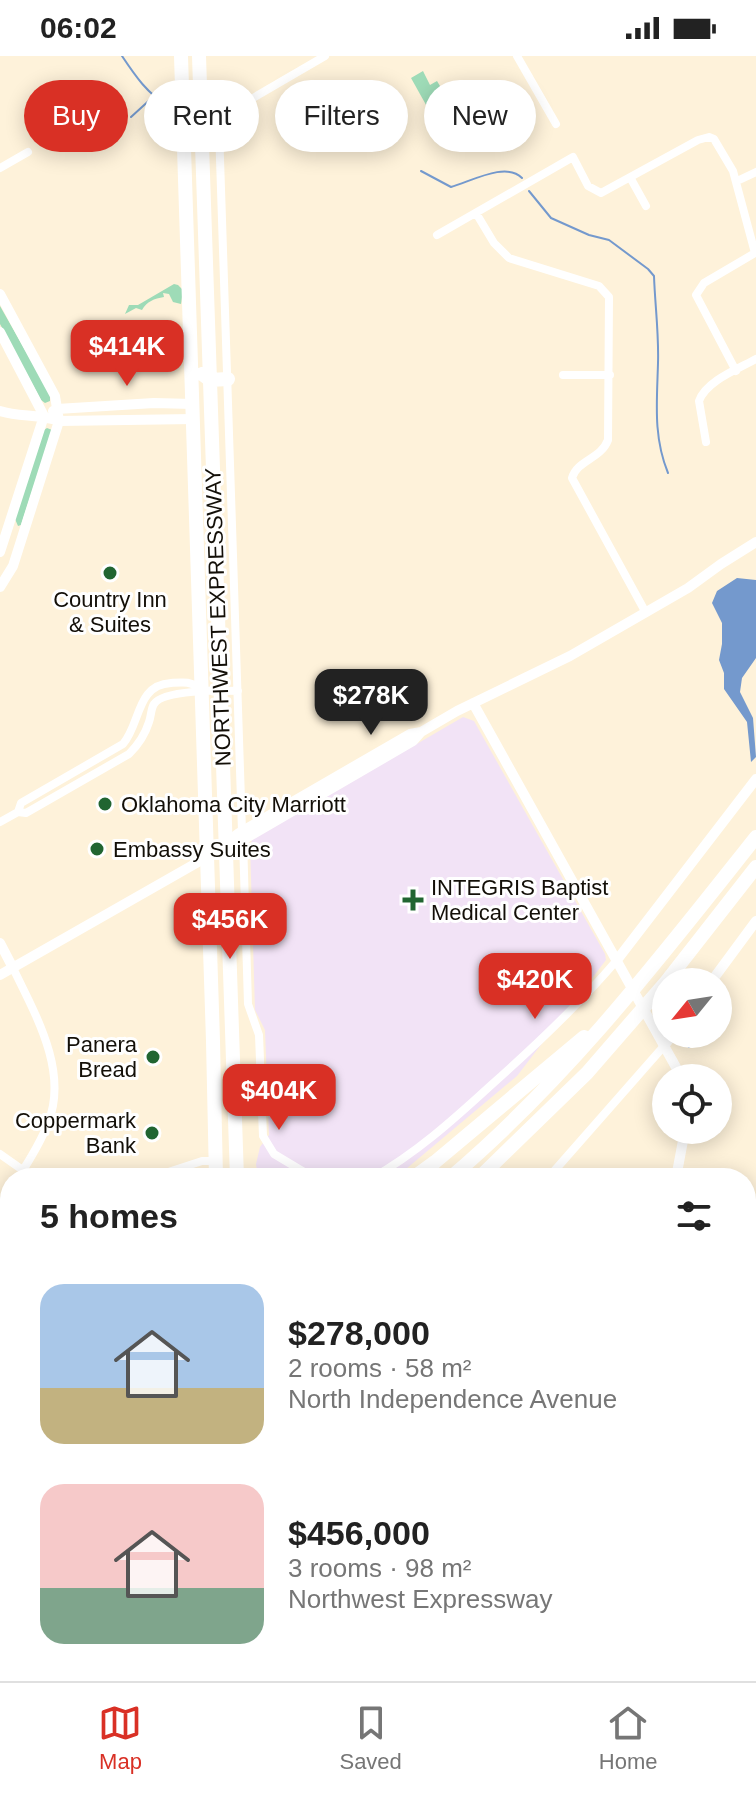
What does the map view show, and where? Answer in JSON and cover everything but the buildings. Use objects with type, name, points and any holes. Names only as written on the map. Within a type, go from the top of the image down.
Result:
[{"type":"highway","name":"NORTHWEST EXPRESSWAY","points":[[199,56],[200,80]]},
{"type":"highway","points":[[202,80],[208,56]]},
{"type":"highway","name":"NORTHWEST EXPRESSWAY","points":[[180,58],[194,412],[215,1168]]},
{"type":"highway","name":"NORTHWEST EXPRESSWAY","points":[[202,152],[236,1168]]},
{"type":"highway","points":[[192,367],[210,380],[228,379]]},
{"type":"highway","points":[[194,412],[199,406],[211,421]]},
{"type":"highway","points":[[461,1168],[529,1106],[621,1007],[756,837]]},
{"type":"highway","points":[[677,968],[753,872]]},
{"type":"highway","points":[[489,1168],[587,1073],[652,998]]},
{"type":"highway","points":[[427,1168],[621,1007]]},
{"type":"highway","points":[[213,1041],[224,1068],[233,1075]]},
{"type":"highway","points":[[215,1103],[224,1110],[235,1168]]},
{"type":"street","name":"NORTHWEST EXPRESSWAY","points":[[297,1168],[274,1154],[262,1129],[259,1035],[248,1004],[219,128],[224,115],[325,56]]},
{"type":"street","points":[[517,56],[556,124]]},
{"type":"street","points":[[437,235],[573,157],[588,186],[596,192],[606,192],[698,140],[709,137],[719,143],[737,181],[755,253],[704,283],[696,295],[736,371]]},
{"type":"street","points":[[0,168],[28,152]]},
{"type":"street","points":[[737,181],[756,172]]},
{"type":"street","points":[[631,179],[646,206]]},
{"type":"street","points":[[476,213],[494,243],[509,258],[592,283],[607,292],[611,315],[608,440],[603,451],[575,469],[572,478],[646,613]]},
{"type":"street","points":[[0,295],[55,396],[59,421],[13,566],[0,587]]},
{"type":"street","points":[[0,332],[44,413],[59,421],[154,419],[194,412]]},
{"type":"street","points":[[706,442],[699,401],[701,395],[713,384],[756,359]]},
{"type":"street","points":[[563,375],[610,375]]},
{"type":"street","points":[[154,403],[154,419]]},
{"type":"street","points":[[0,411],[11,414],[44,413],[57,409],[154,403],[194,412]]},
{"type":"street","points":[[0,552],[3,530],[44,413]]},
{"type":"street","points":[[3,530],[22,535]]},
{"type":"street","points":[[0,975],[413,741],[421,732],[473,703],[550,667],[646,613],[756,542]]},
{"type":"street","points":[[18,812],[21,803],[127,739],[145,696],[161,684],[191,682],[202,690]]},
{"type":"street","points":[[0,822],[18,812],[26,813],[133,749],[142,739],[154,704],[164,695],[191,694],[202,690],[238,691]]},
{"type":"street","points":[[473,703],[652,1024]]},
{"type":"street","points":[[139,709],[151,714]]},
{"type":"street","points":[[127,739],[133,749]]},
{"type":"street","points":[[388,1168],[474,1101],[527,1054],[617,960],[756,779]]},
{"type":"street","points":[[721,968],[756,921]]},
{"type":"street","points":[[0,943],[43,1029],[52,1062],[54,1089],[50,1120],[24,1168]]},
{"type":"street","points":[[557,1168],[662,1048]]},
{"type":"street","points":[[233,1075],[260,1078]]},
{"type":"street","points":[[678,1168],[682,1144]]},
{"type":"street","points":[[181,1168],[202,1161],[215,1161]]},
{"type":"shaded area","name":"INTEGRIS Baptist Medical Center","points":[[463,717],[474,721],[606,960],[517,1076],[407,1168],[257,1168],[260,1147],[269,1135],[265,1030],[255,1010],[252,840]]},
{"type":"green space","points":[[423,71],[428,80],[424,80],[424,101],[411,78]]},
{"type":"green space","points":[[174,284],[183,290],[181,304],[173,302],[169,294],[163,293],[164,297],[151,301],[142,310],[136,308],[125,314],[129,305],[138,305]]},
{"type":"green space","points":[[0,306],[50,394],[50,401],[45,403],[41,400],[0,324]]},
{"type":"green space","points":[[47,428],[52,430],[21,525],[18,526],[15,519]]},
{"type":"water","points":[[737,578],[756,580],[756,658],[742,678],[740,692],[753,718],[756,757],[751,762],[747,722],[724,689],[724,673],[719,660],[722,623],[712,603],[717,591]]},
{"type":"waterway","points":[[122,56],[144,86]]},
{"type":"waterway","points":[[131,117],[144,105]]},
{"type":"waterway","points":[[421,171],[451,187],[498,172],[515,173],[522,178]]},
{"type":"waterway","points":[[529,191],[551,218],[589,235],[609,240],[654,276],[658,341],[657,419],[660,446],[668,473]]},
{"type":"place","name":"Country Inn & Suites","points":[[110,573]]},
{"type":"place","name":"Oklahoma City Marriott","points":[[105,804]]},
{"type":"place","name":"Embassy Suites","points":[[97,849]]},
{"type":"place","name":"INTEGRIS Baptist Medical Center","points":[[413,900]]},
{"type":"place","name":"Panera Bread","points":[[153,1057]]},
{"type":"place","name":"Coppermark Bank","points":[[152,1133]]}]
